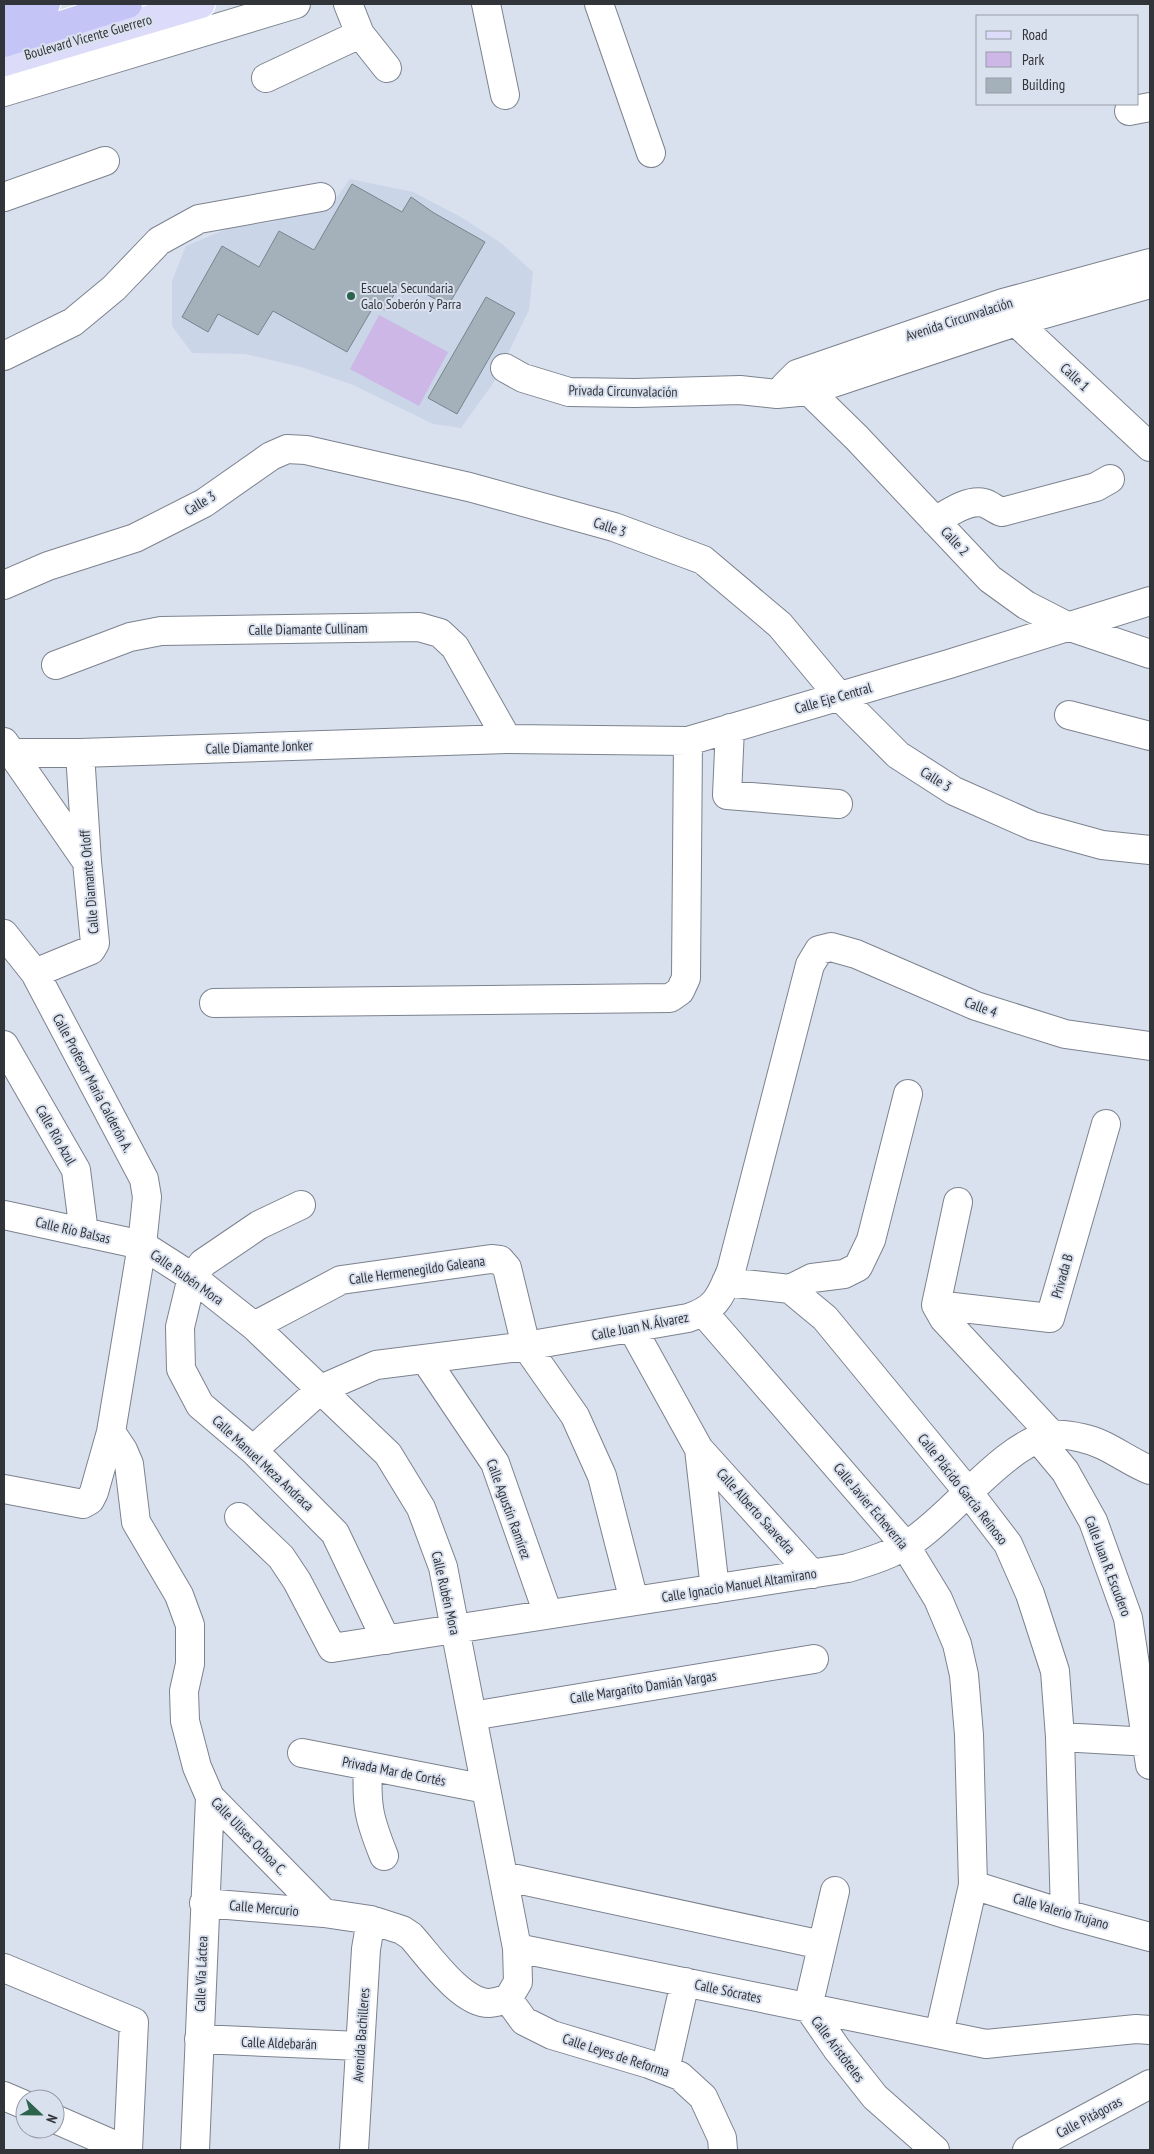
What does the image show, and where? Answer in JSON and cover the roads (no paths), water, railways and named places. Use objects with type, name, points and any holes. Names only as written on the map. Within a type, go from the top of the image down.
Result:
[{"type":"highway","name":"Boulevard Vicente Guerrero","points":[[4,43],[128,4]]},
{"type":"highway","points":[[4,17],[26,7]]},
{"type":"main road","name":"Boulevard Vicente Guerrero","points":[[4,62],[201,4]]},
{"type":"street","points":[[4,92],[296,4]]},
{"type":"street","points":[[348,4],[360,34],[387,68]]},
{"type":"street","points":[[486,4],[504,95]]},
{"type":"street","points":[[599,4],[651,153]]},
{"type":"street","points":[[266,78],[360,34]]},
{"type":"street","points":[[4,197],[106,161]]},
{"type":"street","points":[[4,356],[73,322],[114,288],[159,241],[199,219],[321,196]]},
{"type":"street","name":"Avenida Circunvalación","points":[[686,392],[740,390],[777,394],[803,383],[1150,263]]},
{"type":"street","name":"Avenida Circunvalación","points":[[1009,313],[1150,284]]},
{"type":"street","name":"Calle 1","points":[[1009,313],[1150,447]]},
{"type":"street","name":"Privada Circunvalación","points":[[505,368],[523,378],[569,392],[686,392]]},
{"type":"street","name":"Calle 2","points":[[803,383],[990,579],[1026,606],[1067,626],[1150,654]]},
{"type":"street","name":"Calle 3","points":[[4,585],[48,566],[135,538],[204,502],[271,456],[287,449],[306,450],[489,492],[614,527],[703,560],[780,624],[838,696],[898,755],[954,791],[1033,826],[1102,846],[1150,850]]},
{"type":"street","points":[[935,521],[963,505],[978,502],[1002,512],[1096,487],[1110,479]]},
{"type":"street","name":"Calle Eje Central","points":[[507,739],[688,741],[949,664],[1150,601]]},
{"type":"street","name":"Calle Diamante Cullinam","points":[[56,665],[130,637],[160,631],[419,627],[440,633],[456,647],[507,739]]},
{"type":"street","points":[[1069,714],[1150,736]]},
{"type":"street","points":[[730,728],[726,795],[838,804]]},
{"type":"street","name":"Calle Diamante Jonker","points":[[8,748],[80,753],[507,739]]},
{"type":"street","points":[[214,1003],[670,998],[680,990],[686,978],[688,741]]},
{"type":"street","points":[[8,748],[86,862]]},
{"type":"street","name":"Calle Diamante Orloff","points":[[35,972],[91,950],[95,943],[86,862],[80,753]]},
{"type":"street","name":"Calle Profesor María Calderón A.","points":[[4,934],[35,972],[144,1179],[147,1197],[142,1245],[111,1432],[94,1492],[90,1500],[83,1504],[4,1489]]},
{"type":"street","name":"Calle 4","points":[[819,950],[831,947],[856,954],[976,1006],[1065,1034],[1150,1046]]},
{"type":"street","name":"Calle Juan N. Álvarez","points":[[253,1450],[321,1389],[376,1366],[526,1346],[688,1318],[704,1313],[716,1302],[726,1282],[810,965],[819,950]]},
{"type":"street","name":"Calle Río Azul","points":[[4,1045],[76,1170],[84,1233]]},
{"type":"street","points":[[726,1282],[790,1289],[812,1278],[844,1274],[858,1266],[871,1240],[908,1094]]},
{"type":"street","name":"Privada B","points":[[936,1305],[1050,1318],[1106,1124]]},
{"type":"street","points":[[958,1202],[936,1305],[944,1319],[1045,1437],[1082,1438],[1104,1446],[1135,1464],[1150,1470]]},
{"type":"street","points":[[192,1278],[203,1263],[259,1225],[301,1206]]},
{"type":"street","name":"Calle Río Balsas","points":[[4,1214],[142,1245]]},
{"type":"street","name":"Calle Rubén Mora","points":[[142,1245],[192,1278],[254,1326],[321,1389],[388,1454],[421,1508],[443,1567],[516,1948],[518,1982],[508,1999]]},
{"type":"street","name":"Calle Hermenegildo Galeana","points":[[254,1326],[342,1280],[491,1259],[500,1260],[507,1268],[526,1346]]},
{"type":"street","name":"Calle Manuel Meza Andraca","points":[[192,1278],[180,1328],[182,1369],[200,1405],[253,1450],[335,1533],[386,1640]]},
{"type":"street","name":"Calle Plácido García Reinoso","points":[[790,1289],[825,1318],[969,1493],[1008,1544],[1030,1594],[1055,1671],[1060,1737],[1065,1914]]},
{"type":"street","name":"Calle Javier Echeverria","points":[[704,1313],[905,1545],[938,1599],[957,1644],[964,1675],[969,1735],[973,1885]]},
{"type":"street","name":"Calle Alberto Saavedra","points":[[632,1328],[699,1449],[812,1574]]},
{"type":"street","points":[[526,1346],[575,1416],[602,1476],[634,1601]]},
{"type":"street","name":"Calle Agustín Ramírez","points":[[425,1359],[495,1463],[548,1614]]},
{"type":"street","name":"Calle Ulises Ochoa C.","points":[[111,1432],[123,1450],[129,1464],[136,1522],[179,1596],[190,1625],[190,1664],[184,1691],[184,1721],[197,1767],[210,1797],[324,1913]]},
{"type":"street","name":"Calle Ignacio Manuel Altamirano","points":[[239,1517],[282,1557],[297,1581],[332,1648],[848,1568],[880,1558],[915,1540],[1014,1452],[1045,1437]]},
{"type":"street","name":"Calle Juan R. Escudero","points":[[1045,1437],[1093,1521],[1128,1618],[1149,1750]]},
{"type":"street","name":"Calle Alberto Saavedra","points":[[699,1449],[715,1589]]},
{"type":"street","name":"Calle Margarito Damián Vargas","points":[[472,1716],[814,1659]]},
{"type":"street","points":[[1060,1737],[1149,1750]]},
{"type":"street","name":"Privada Mar de Cortés","points":[[302,1753],[486,1789]]},
{"type":"street","points":[[368,1766],[366,1797],[371,1824],[384,1856]]},
{"type":"street","name":"Calle Vía Láctea","points":[[195,2150],[210,1797]]},
{"type":"street","points":[[503,1876],[822,1945]]},
{"type":"street","points":[[939,2034],[973,1885]]},
{"type":"street","name":"Calle Valerio Trujano","points":[[973,1885],[1065,1914],[1150,1937]]},
{"type":"street","name":"Calle Aristóteles","points":[[834,1891],[808,2007],[837,2049],[875,2097],[935,2150]]},
{"type":"street","name":"Calle Mercurio","points":[[204,1903],[324,1913]]},
{"type":"street","points":[[324,1913],[371,1920],[402,1930],[411,1936],[454,1985],[472,1999],[489,2003],[508,1999]]},
{"type":"street","name":"Avenida Bachilleres","points":[[354,2150],[366,1950],[371,1920]]},
{"type":"street","name":"Calle Sócrates","points":[[516,1948],[986,2044],[1136,2029],[1150,2030]]},
{"type":"street","points":[[4,1968],[134,2022],[127,2150],[65,2123]]},
{"type":"street","points":[[665,2070],[685,1982]]},
{"type":"street","name":"Calle Leyes de Reforma","points":[[508,1999],[524,2021],[552,2035],[680,2076],[703,2097],[722,2138],[723,2150]]},
{"type":"street","name":"Calle Aldebarán","points":[[199,2040],[360,2046]]},
{"type":"street","name":"Calle Pitágoras","points":[[1027,2150],[1150,2084]]},
{"type":"place","name":"Escuela Secundaria Galo Soberón y Parra","points":[[351,296]]}]
